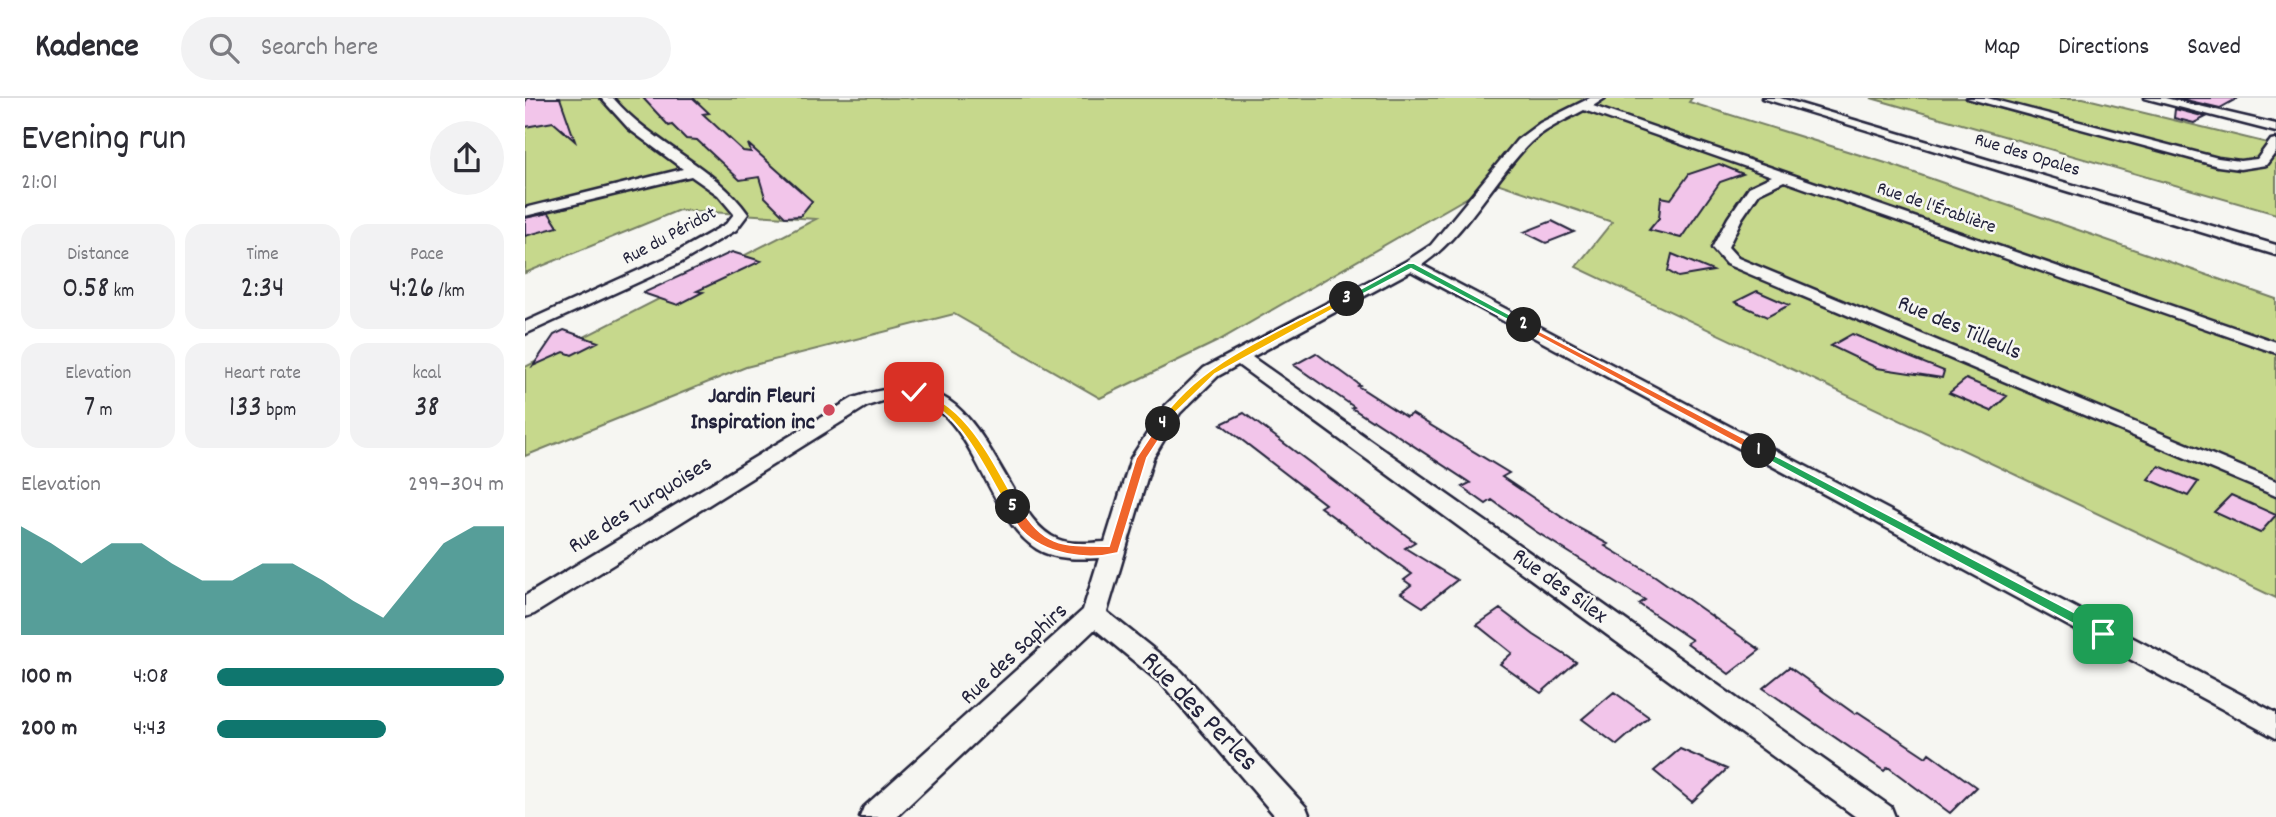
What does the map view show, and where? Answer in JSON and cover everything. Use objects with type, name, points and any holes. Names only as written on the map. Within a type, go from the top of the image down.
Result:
[{"type":"street","name":"Rue du Péridot","points":[[525,329],[674,260],[731,227],[741,214],[719,186],[660,148],[618,112],[607,98]]},
{"type":"street","name":"Rue des Opales","points":[[1768,98],[2276,250]]},
{"type":"street","points":[[1973,98],[2218,162],[2260,162],[2276,143]]},
{"type":"street","points":[[2150,98],[2276,128]]},
{"type":"street","name":"Rue de l'Érablière","points":[[1591,102],[1784,176],[2276,348]]},
{"type":"street","name":"Rue des Saphirs","points":[[875,817],[1094,615],[1142,458],[1172,410],[1211,372],[1411,265],[1436,248],[1522,143],[1544,126],[1591,102]]},
{"type":"street","points":[[525,212],[694,172]]},
{"type":"street","name":"Rue des Tilleuls","points":[[1784,176],[1754,190],[1735,218],[1720,248],[1731,261],[2276,489]]},
{"type":"street","points":[[1411,265],[2276,726]]},
{"type":"street","name":"Rue des Silex","points":[[1238,356],[1880,817]]},
{"type":"street","name":"Rue des Turquoises","points":[[525,608],[860,402],[902,392],[914,392],[933,398],[964,424],[1026,528],[1048,545],[1077,550],[1114,550]]},
{"type":"street","name":"Rue des Perles","points":[[1094,615],[1172,678],[1291,815]]},
{"type":"green space","points":[[525,98],[1692,98],[1689,102],[1889,164],[2276,299],[2276,598],[1576,267],[1612,222],[1494,182],[1218,341],[1100,398],[954,314],[746,367],[525,456],[525,367],[816,219],[679,210],[525,273]]},
{"type":"green space","points":[[1871,98],[2083,98],[2276,145],[2276,214]]},
{"type":"building","points":[[528,98],[560,98],[575,141],[553,122],[525,127],[525,102]]},
{"type":"building","points":[[643,98],[693,98],[709,113],[703,114],[743,151],[751,152],[748,144],[812,201],[800,216],[785,217],[765,197],[759,177],[740,180],[697,140],[686,139],[672,125],[669,126]]},
{"type":"building","points":[[2177,98],[2238,98],[2220,108]]},
{"type":"building","points":[[2175,109],[2206,117],[2194,123],[2174,118]]},
{"type":"building","points":[[1719,164],[1743,174],[1720,182],[1681,238],[1649,230],[1659,218],[1661,197],[1671,199],[1689,174]]},
{"type":"building","points":[[549,213],[558,227],[525,236],[525,218]]},
{"type":"building","points":[[1552,221],[1574,232],[1546,243],[1524,232]]},
{"type":"building","points":[[732,252],[761,261],[697,291],[703,292],[678,305],[643,293]]},
{"type":"building","points":[[1672,254],[1713,271],[1678,277],[1668,271]]},
{"type":"building","points":[[1757,291],[1789,305],[1767,317],[1735,302]]},
{"type":"building","points":[[564,330],[598,342],[572,355],[564,352],[533,366],[554,335]]},
{"type":"building","points":[[1852,334],[1944,371],[1942,378],[1877,368],[1831,346]]},
{"type":"building","points":[[1316,353],[1360,385],[1358,386],[1406,417],[1412,414],[1509,473],[1502,477],[1575,526],[1608,544],[1605,546],[1655,576],[1760,650],[1729,674],[1687,643],[1692,640],[1639,604],[1645,600],[1535,531],[1492,500],[1486,504],[1462,487],[1470,483],[1352,408],[1354,407],[1294,365]]},
{"type":"building","points":[[1966,379],[2007,396],[1991,411],[1949,393]]},
{"type":"building","points":[[1244,413],[1415,542],[1405,548],[1457,580],[1423,607],[1401,593],[1411,585],[1404,580],[1412,574],[1320,507],[1325,504],[1221,424]]},
{"type":"building","points":[[2159,466],[2198,482],[2188,496],[2148,479]]},
{"type":"building","points":[[2231,495],[2276,515],[2260,533],[2214,512]]},
{"type":"building","points":[[1500,609],[1576,662],[1541,693],[1500,664],[1512,653],[1477,625]]},
{"type":"building","points":[[1789,667],[1855,714],[1858,712],[1926,757],[1929,753],[1976,787],[1950,813],[1888,767],[1884,771],[1763,688]]},
{"type":"building","points":[[1614,692],[1649,717],[1617,745],[1582,719]]},
{"type":"building","points":[[1680,749],[1727,769],[1692,802],[1654,771]]},
{"type":"place","name":"Jardin Fleuri Inspiration inc","points":[[829,410]]},
{"type":"route","points":[[914,392],[933,398],[964,424],[1026,528],[1048,545],[1077,550],[1114,550],[1142,458],[1172,410],[1211,372],[1411,265],[2103,634]]}]
